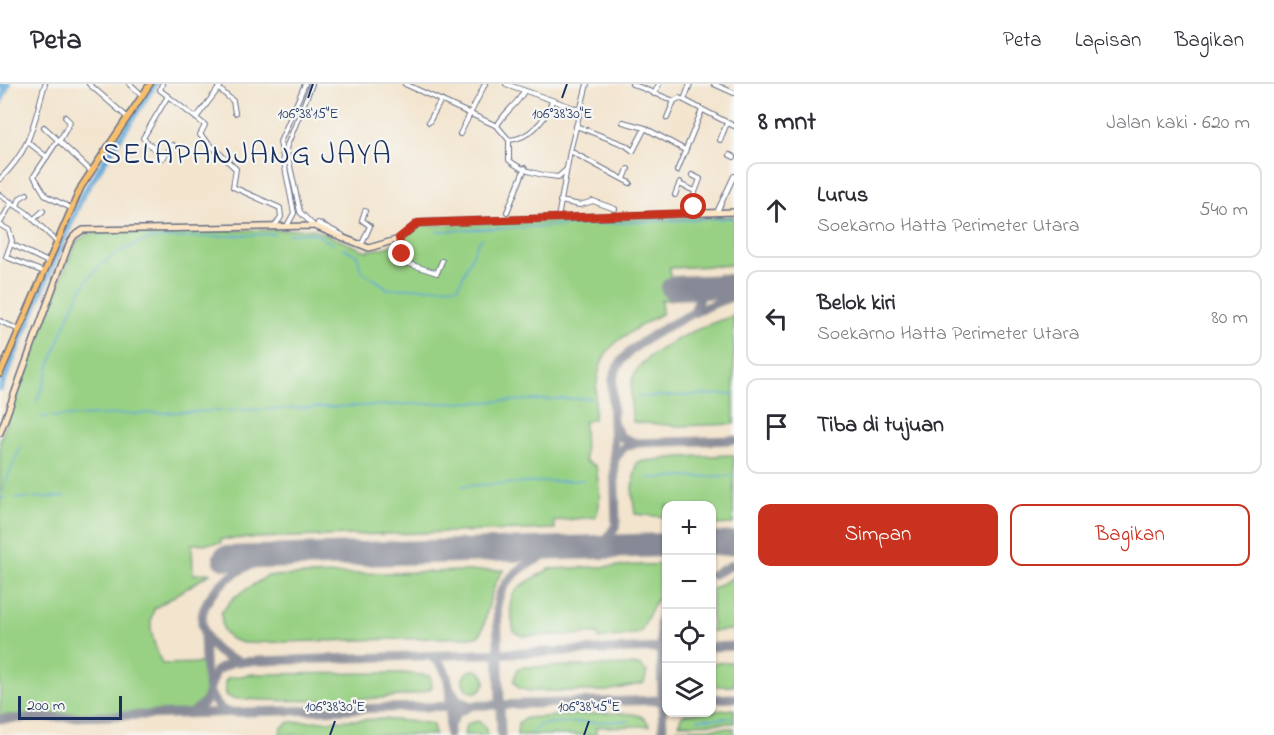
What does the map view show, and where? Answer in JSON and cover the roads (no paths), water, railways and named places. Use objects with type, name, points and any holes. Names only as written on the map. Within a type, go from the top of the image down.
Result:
[{"type":"main road","points":[[0,374],[71,208],[91,171],[150,84]]},
{"type":"main road","points":[[0,433],[69,244],[78,232],[316,226],[361,246],[384,245],[399,238],[418,223],[558,218],[613,211],[734,212]]},
{"type":"street","points":[[0,179],[12,167],[29,143],[45,84]]},
{"type":"street","points":[[89,84],[127,117]]},
{"type":"street","points":[[130,84],[142,95]]},
{"type":"street","points":[[162,84],[160,90],[205,125],[200,135],[236,169],[233,187],[280,208],[281,216],[274,227]]},
{"type":"street","points":[[287,226],[294,213],[280,142],[305,84]]},
{"type":"street","points":[[312,84],[286,143],[300,212],[316,226]]},
{"type":"street","points":[[405,84],[497,126],[509,140],[509,160],[538,174],[558,177],[566,170]]},
{"type":"street","points":[[460,134],[485,84]]},
{"type":"street","points":[[506,84],[579,111]]},
{"type":"street","points":[[558,218],[570,151],[587,84]]},
{"type":"street","points":[[632,84],[674,101]]},
{"type":"street","points":[[654,94],[659,84]]},
{"type":"street","points":[[684,100],[690,84]]},
{"type":"street","points":[[714,84],[721,85],[734,93]]},
{"type":"street","points":[[196,118],[220,86],[233,101],[234,113]]},
{"type":"street","points":[[497,126],[506,110],[517,104],[524,91]]},
{"type":"street","points":[[168,96],[143,138],[163,158],[173,145]]},
{"type":"street","points":[[299,98],[305,100]]},
{"type":"street","points":[[667,118],[677,98],[734,126]]},
{"type":"street","points":[[429,122],[441,100]]},
{"type":"street","points":[[509,140],[529,136],[550,108],[552,101]]},
{"type":"street","points":[[677,171],[702,110]]},
{"type":"street","points":[[65,117],[70,122],[34,176],[46,196],[71,208]]},
{"type":"street","points":[[623,122],[645,129],[686,150]]},
{"type":"street","points":[[720,140],[727,123]]},
{"type":"street","points":[[576,126],[625,145],[633,151],[645,129]]},
{"type":"street","points":[[44,127],[91,171]]},
{"type":"street","points":[[29,143],[47,157]]},
{"type":"street","points":[[570,151],[630,183]]},
{"type":"street","points":[[507,212],[525,168]]},
{"type":"street","points":[[624,179],[628,169]]},
{"type":"street","points":[[692,175],[700,179],[695,191],[692,213]]},
{"type":"street","points":[[717,212],[734,176]]},
{"type":"street","points":[[675,195],[680,182],[695,191]]},
{"type":"street","points":[[288,187],[294,186]]},
{"type":"street","points":[[17,206],[20,198],[27,194]]},
{"type":"street","points":[[0,195],[34,219],[57,242]]},
{"type":"street","points":[[560,201],[580,205],[593,201],[613,211]]},
{"type":"street","points":[[6,257],[11,244],[9,230],[0,224],[12,202]]},
{"type":"street","points":[[34,219],[43,211]]},
{"type":"street","points":[[361,246],[370,226],[362,220],[365,211]]},
{"type":"street","points":[[399,238],[402,254],[400,261],[437,273],[442,261]]},
{"type":"street","points":[[11,244],[48,262]]},
{"type":"street","points":[[0,253],[44,272]]},
{"type":"street","points":[[0,321],[20,330]]},
{"type":"waterway","points":[[0,102],[8,84]]},
{"type":"waterway","points":[[0,389],[83,194],[155,84]]},
{"type":"waterway","points":[[437,231],[734,218]]},
{"type":"waterway","points":[[288,234],[314,233],[333,244]]},
{"type":"waterway","points":[[37,401],[74,304],[89,278],[109,259],[133,245],[150,239],[275,234]]},
{"type":"waterway","points":[[343,248],[357,255],[361,271],[385,286],[386,289],[458,287],[478,242],[483,238]]},
{"type":"waterway","points":[[636,397],[734,394]]},
{"type":"waterway","points":[[41,417],[592,398]]},
{"type":"waterway","points":[[0,496],[21,446]]},
{"type":"waterway","points":[[648,478],[734,476]]},
{"type":"waterway","points":[[462,486],[584,480]]},
{"type":"waterway","points":[[16,498],[64,497]]},
{"type":"waterway","points":[[0,498],[5,498]]},
{"type":"waterway","points":[[698,719],[734,718]]},
{"type":"waterway","points":[[530,735],[540,725],[551,723],[629,721]]},
{"type":"district","name":"SELAPANJANG JAYA","points":[[247,153]]}]
